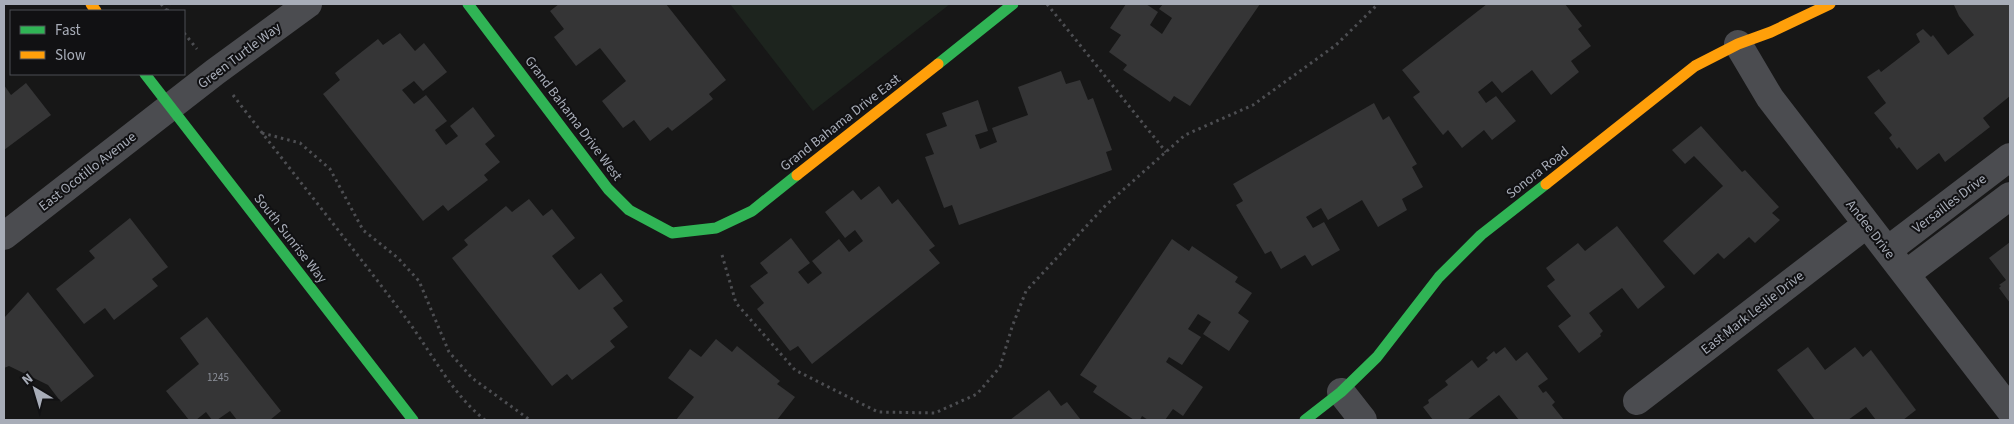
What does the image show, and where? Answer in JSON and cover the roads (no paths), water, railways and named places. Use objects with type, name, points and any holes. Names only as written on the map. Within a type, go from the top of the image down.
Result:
[{"type":"street","name":"Green Turtle Way","points":[[170,107],[308,4]]},
{"type":"street","name":"Grand Bahama Drive West","points":[[468,4],[608,189],[629,210],[672,233]]},
{"type":"street","name":"Grand Bahama Drive East","points":[[672,233],[716,228],[752,211],[1013,4]]},
{"type":"street","name":"Sonora Road","points":[[1305,420],[1342,392],[1377,357],[1439,277],[1481,235],[1695,66],[1738,44],[1771,32],[1830,4]]},
{"type":"street","name":"Andee Drive","points":[[1738,44],[1770,98],[2010,410]]},
{"type":"street","name":"South Sunrise Way","points":[[146,75],[414,420]]},
{"type":"street","name":"East Ocotillo Avenue","points":[[4,236],[170,107]]},
{"type":"street","name":"Versailles Drive","points":[[1888,250],[2010,157]]},
{"type":"street","points":[[1906,274],[2010,196]]},
{"type":"street","name":"East Mark Leslie Drive","points":[[1637,401],[1867,224]]},
{"type":"street","points":[[1342,392],[1363,420]]}]
